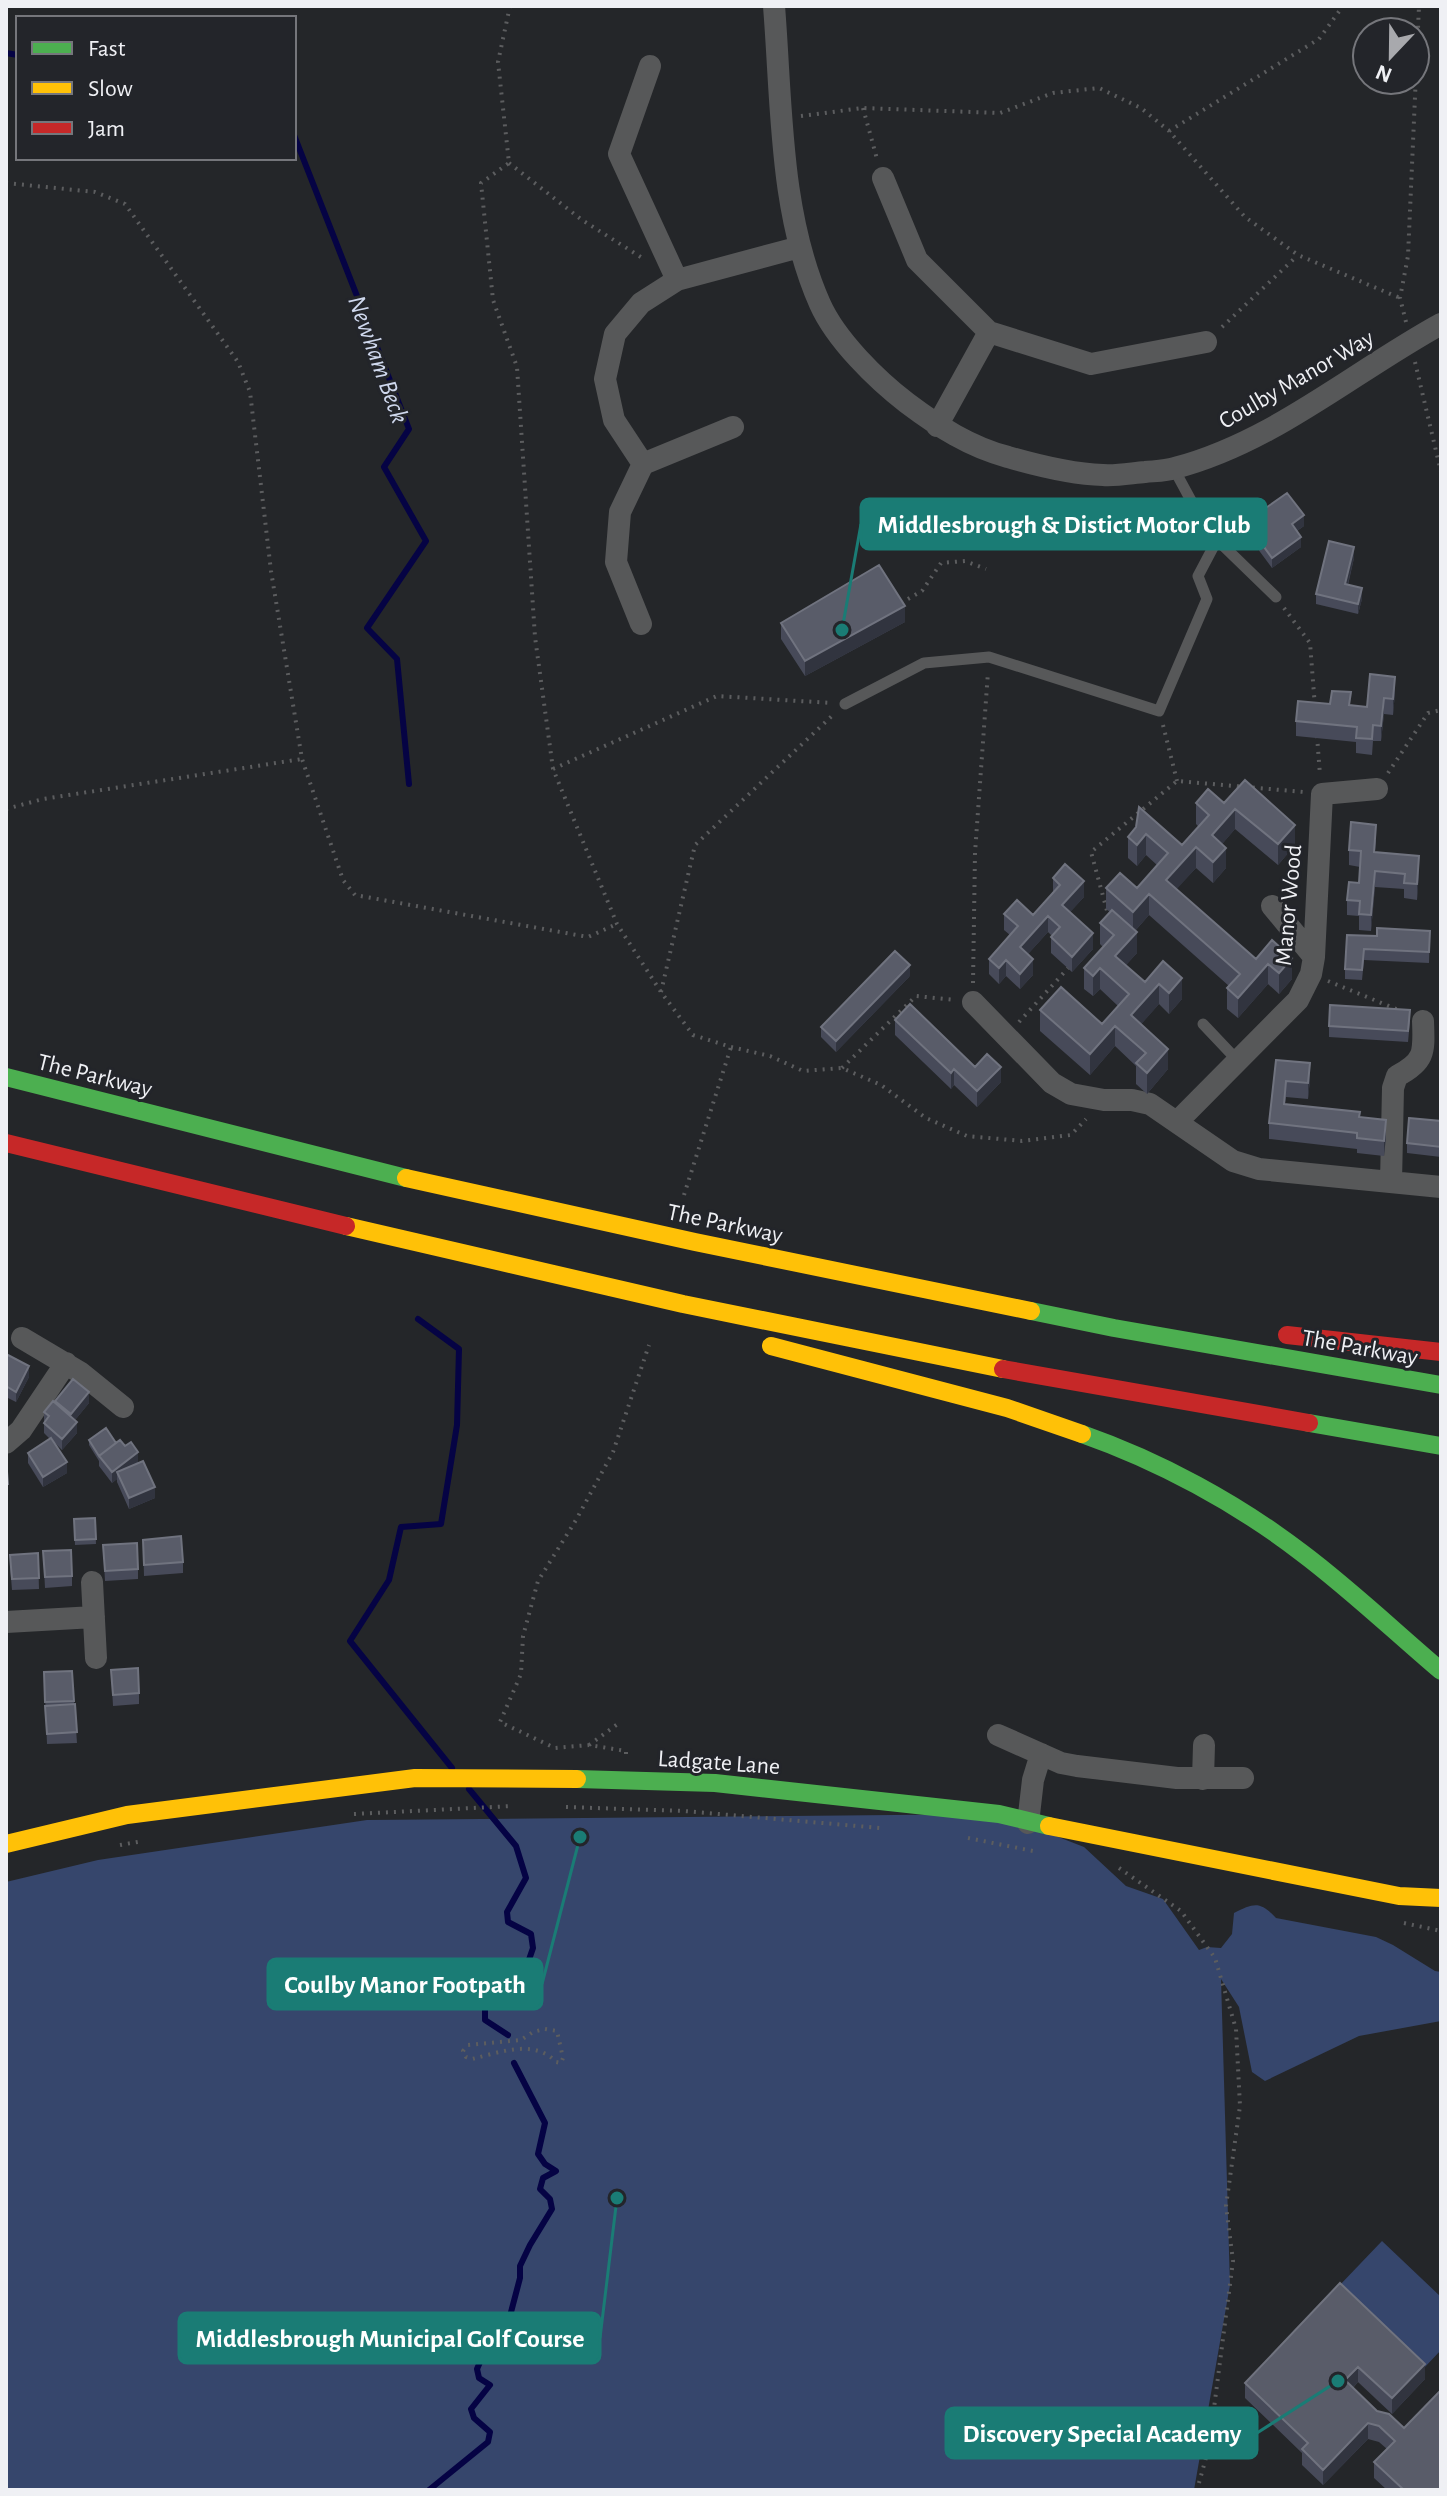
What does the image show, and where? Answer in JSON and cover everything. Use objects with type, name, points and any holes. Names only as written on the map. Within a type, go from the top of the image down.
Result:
[{"type":"main road","name":"The Parkway","points":[[6,1077],[375,1171],[695,1242],[1114,1328],[1441,1385]]},
{"type":"main road","points":[[6,1143],[486,1260],[683,1304],[1027,1374],[1441,1446]]},
{"type":"main road","points":[[486,1260],[587,1300]]},
{"type":"main road","points":[[943,1292],[1098,1307]]},
{"type":"main road","points":[[1263,1331],[1441,1352]]},
{"type":"main road","points":[[753,1342],[1007,1408],[1101,1441],[1173,1473],[1301,1552],[1441,1671]]},
{"type":"main road","name":"Ladgate Lane","points":[[6,1844],[127,1815],[415,1778],[715,1783],[999,1814],[1028,1823],[1436,1901]]},
{"type":"street","name":"Coulby Manor Way","points":[[774,6],[787,175],[800,247],[821,306],[852,351],[890,390],[937,426],[982,450],[1042,467],[1104,476],[1174,469],[1238,446],[1294,416],[1441,324]]},
{"type":"street","points":[[650,66],[619,154],[677,280]]},
{"type":"street","points":[[883,178],[917,260],[989,332],[1091,364],[1206,342]]},
{"type":"street","points":[[643,464],[614,420],[605,379],[615,334],[641,303],[677,280],[800,247]]},
{"type":"street","points":[[937,426],[989,332]]},
{"type":"street","points":[[641,624],[616,562],[620,512],[643,464],[733,427]]},
{"type":"street","points":[[1322,794],[1377,789]]},
{"type":"street","name":"Manor Wood","points":[[1178,1121],[1298,1000],[1312,965],[1322,794]]},
{"type":"street","points":[[1272,906],[1312,965]]},
{"type":"street","points":[[973,1002],[1052,1083],[1071,1094],[1150,1104],[1233,1161],[1259,1169],[1441,1187]]},
{"type":"street","points":[[1391,1182],[1393,1088],[1397,1076],[1421,1059],[1424,1050],[1423,1021]]},
{"type":"street","points":[[22,1338],[66,1363],[123,1407]]},
{"type":"street","points":[[6,1443],[21,1430],[66,1363]]},
{"type":"street","points":[[92,1582],[96,1658]]},
{"type":"street","points":[[6,1622],[94,1617]]},
{"type":"street","points":[[998,1735],[1061,1763],[1203,1779],[1243,1778]]},
{"type":"street","points":[[1203,1779],[1204,1745]]},
{"type":"street","points":[[1028,1823],[1033,1780],[1041,1754]]},
{"type":"lane","points":[[1174,469],[1207,530],[1276,597]]},
{"type":"lane","points":[[845,704],[924,663],[989,657],[1159,711],[1207,599],[1198,576],[1217,540]]},
{"type":"lane","points":[[1203,1024],[1238,1061]]},
{"type":"path","points":[[510,6],[498,62],[509,163],[582,220],[677,280]]},
{"type":"path","points":[[1169,131],[1319,39],[1343,6]]},
{"type":"path","points":[[1419,6],[1408,256],[1400,298],[1441,472]]},
{"type":"path","points":[[783,119],[863,108],[1000,113],[1053,93],[1099,88],[1141,108],[1169,131],[1245,217],[1298,255],[1400,298]]},
{"type":"path","points":[[863,108],[883,178]]},
{"type":"path","points":[[509,163],[481,183],[493,300],[517,367],[535,637],[553,769],[617,924],[693,1035],[770,1056],[803,1071],[842,1068],[881,1085],[926,1118],[967,1136],[1022,1141],[1071,1135],[1104,1100]]},
{"type":"path","points":[[6,183],[95,192],[125,204],[238,362],[250,392],[271,571],[302,759],[343,880],[355,895],[588,937],[617,924]]},
{"type":"path","points":[[1206,342],[1298,255]]},
{"type":"path","points":[[896,607],[922,591],[941,563],[965,561],[986,569]]},
{"type":"path","points":[[1276,597],[1310,643],[1316,718]]},
{"type":"path","points":[[842,1068],[916,996],[973,1002],[975,853],[989,657]]},
{"type":"path","points":[[553,769],[717,696],[845,704]]},
{"type":"path","points":[[661,992],[695,845],[845,704]]},
{"type":"path","points":[[1377,789],[1428,713],[1441,710]]},
{"type":"path","points":[[1159,711],[1177,781]]},
{"type":"path","points":[[1110,922],[1091,852],[1177,781],[1322,794],[1317,733]]},
{"type":"path","points":[[6,809],[43,799],[302,759]]},
{"type":"path","points":[[1006,1036],[1079,956]]},
{"type":"path","points":[[1312,965],[1423,1021]]},
{"type":"path","points":[[684,1195],[731,1047]]},
{"type":"path","points":[[626,1751],[589,1745],[555,1748],[500,1722],[521,1674],[523,1636],[538,1581],[613,1452],[649,1345]]},
{"type":"path","points":[[589,1745],[619,1723]]},
{"type":"path","points":[[352,1814],[515,1806]]},
{"type":"path","points":[[561,1806],[684,1811],[882,1828]]},
{"type":"path","points":[[958,1836],[1045,1853]]},
{"type":"path","points":[[111,1847],[156,1838]]},
{"type":"path","points":[[1117,1867],[1181,1911],[1215,1958],[1236,2029],[1240,2106],[1226,2206],[1233,2261],[1209,2447],[1197,2490]]},
{"type":"path","points":[[545,2029],[557,2031],[563,2058],[561,2063],[541,2052],[512,2049],[472,2059],[466,2057],[463,2051],[468,2045],[521,2040],[545,2029]]},
{"type":"shaded area","points":[[999,1814],[1084,1847],[1126,1886],[1163,1899],[1199,1950],[1221,1948],[1232,1934],[1234,1913],[1256,1905],[1276,1918],[1376,1937],[1441,1972],[1441,2021],[1359,2036],[1265,2081],[1252,2072],[1239,2007],[1221,1979],[1230,2285],[1194,2490],[6,2490],[6,1882],[98,1860],[367,1820]]},
{"type":"shaded area","points":[[1382,2241],[1441,2297],[1441,2350],[1424,2368],[1338,2287]]},
{"type":"building","points":[[1287,493],[1304,515],[1292,524],[1301,537],[1272,558],[1246,522]]},
{"type":"building","points":[[1329,541],[1354,547],[1345,584],[1362,588],[1358,604],[1316,594]]},
{"type":"building","points":[[879,565],[905,606],[805,661],[781,623]]},
{"type":"building","points":[[1370,674],[1395,677],[1393,699],[1384,698],[1381,726],[1373,725],[1372,739],[1356,738],[1357,727],[1296,721],[1298,701],[1330,704],[1332,691],[1351,692],[1349,705],[1367,707]]},
{"type":"building","points":[[1245,780],[1295,825],[1278,844],[1235,809],[1212,835],[1226,848],[1213,862],[1196,847],[1166,880],[1256,959],[1272,940],[1292,958],[1279,973],[1268,964],[1238,998],[1227,988],[1240,974],[1149,894],[1133,912],[1106,888],[1120,873],[1137,888],[1168,853],[1146,834],[1137,845],[1128,837],[1136,827],[1139,807],[1182,845],[1209,815],[1196,803],[1208,789],[1224,803]]},
{"type":"building","points":[[1351,822],[1376,825],[1374,852],[1419,856],[1417,884],[1404,883],[1405,874],[1375,871],[1371,915],[1359,914],[1360,901],[1347,900],[1349,882],[1359,883],[1361,851],[1349,850]]},
{"type":"building","points":[[1065,864],[1084,881],[1062,905],[1093,933],[1072,957],[1051,937],[1060,927],[1048,916],[1020,947],[1033,959],[1020,974],[1006,960],[999,968],[989,959],[1018,926],[1004,914],[1017,900],[1033,915],[1060,885],[1053,878]]},
{"type":"building","points":[[1112,910],[1137,932],[1115,956],[1145,982],[1163,961],[1182,978],[1169,993],[1159,984],[1131,1015],[1168,1049],[1147,1073],[1136,1063],[1146,1053],[1115,1026],[1090,1054],[1040,1010],[1061,987],[1102,1024],[1129,994],[1100,968],[1093,976],[1084,968],[1114,935],[1100,923]]},
{"type":"building","points":[[1377,928],[1430,931],[1429,952],[1364,949],[1362,970],[1345,969],[1347,935],[1377,936]]},
{"type":"building","points":[[895,951],[910,965],[836,1041],[821,1027]]},
{"type":"building","points":[[910,1004],[975,1067],[987,1054],[1001,1067],[977,1091],[954,1069],[951,1073],[895,1020]]},
{"type":"building","points":[[1330,1005],[1410,1010],[1408,1031],[1329,1026]]},
{"type":"building","points":[[1276,1060],[1310,1063],[1308,1083],[1286,1081],[1284,1104],[1360,1112],[1359,1117],[1386,1120],[1384,1141],[1357,1138],[1357,1133],[1269,1123]]},
{"type":"building","points":[[1409,1118],[1441,1121],[1441,1147],[1407,1143]]},
{"type":"building","points":[[6,1354],[29,1366],[16,1392],[6,1386]]},
{"type":"building","points":[[73,1379],[89,1392],[71,1414],[55,1401]]},
{"type":"building","points":[[53,1401],[77,1422],[62,1439],[44,1423],[49,1416],[44,1412]]},
{"type":"building","points":[[106,1428],[116,1443],[99,1456],[89,1440]]},
{"type":"building","points":[[51,1438],[67,1462],[43,1477],[28,1453]]},
{"type":"building","points":[[120,1440],[125,1446],[131,1442],[138,1452],[112,1472],[99,1456]]},
{"type":"building","points":[[143,1461],[155,1487],[129,1498],[117,1472]]},
{"type":"building","points":[[95,1518],[96,1539],[75,1540],[74,1519]]},
{"type":"building","points":[[181,1536],[183,1562],[144,1565],[143,1540]]},
{"type":"building","points":[[137,1543],[138,1569],[105,1571],[103,1545]]},
{"type":"building","points":[[71,1550],[72,1576],[45,1577],[43,1551]]},
{"type":"building","points":[[38,1553],[39,1578],[12,1579],[10,1555]]},
{"type":"building","points":[[138,1668],[139,1693],[113,1695],[111,1670]]},
{"type":"building","points":[[72,1671],[74,1701],[45,1702],[44,1672]]},
{"type":"building","points":[[75,1704],[77,1732],[47,1734],[45,1706]]},
{"type":"building","points":[[1340,2283],[1425,2364],[1392,2398],[1358,2367],[1345,2380],[1377,2411],[1389,2414],[1404,2428],[1441,2390],[1441,2490],[1404,2490],[1374,2462],[1395,2441],[1379,2426],[1368,2423],[1323,2470],[1302,2449],[1308,2443],[1245,2383]]},
{"type":"waterway","name":"Newham Beck","points":[[6,53],[16,55]]},
{"type":"waterway","name":"Newham Beck","points":[[296,140],[409,429],[384,467],[426,541],[367,628],[397,659],[409,784]]},
{"type":"waterway","points":[[418,1319],[459,1349],[457,1425],[441,1524],[401,1527],[389,1580],[350,1641],[452,1768]]},
{"type":"waterway","points":[[469,1789],[516,1846],[526,1878],[507,1912],[508,1922],[531,1934],[533,1948],[522,1980],[497,1990],[485,1999],[485,2020],[508,2035]]},
{"type":"waterway","name":"Newham Beck","points":[[429,2490],[488,2442],[490,2432],[474,2418],[471,2409],[490,2385],[479,2378],[477,2369],[483,2355],[508,2344],[514,2332],[510,2316],[520,2266],[552,2209],[550,2199],[540,2189],[543,2178],[556,2171],[545,2164],[538,2154],[545,2123],[514,2063]]},
{"type":"traffic: fast","points":[[6,1077],[406,1178]]},
{"type":"traffic: fast","points":[[1031,1311],[1441,1385]]},
{"type":"traffic: fast","points":[[1309,1423],[1441,1446]]},
{"type":"traffic: fast","points":[[1082,1434],[1168,1470],[1251,1517],[1320,1567],[1441,1671]]},
{"type":"traffic: fast","points":[[577,1779],[715,1783],[999,1814],[1049,1826]]},
{"type":"traffic: slow","points":[[406,1178],[695,1242],[1031,1311]]},
{"type":"traffic: slow","points":[[346,1226],[683,1304],[1003,1369]]},
{"type":"traffic: slow","points":[[771,1346],[1007,1408],[1082,1434]]},
{"type":"traffic: slow","points":[[6,1844],[127,1815],[415,1778],[577,1779]]},
{"type":"traffic: slow","points":[[1049,1826],[1399,1896],[1441,1898]]},
{"type":"traffic: jam","points":[[6,1143],[346,1226]]},
{"type":"traffic: jam","points":[[1287,1335],[1441,1352]]},
{"type":"traffic: jam","points":[[1003,1369],[1309,1423]]},
{"type":"place","name":"Middlesbrough & Distict Motor Club","points":[[842,630]]},
{"type":"place","name":"Coulby Manor Footpath","points":[[580,1837]]},
{"type":"place","name":"Middlesbrough Municipal Golf Course","points":[[617,2198]]},
{"type":"place","name":"Discovery Special Academy","points":[[1338,2381]]}]
